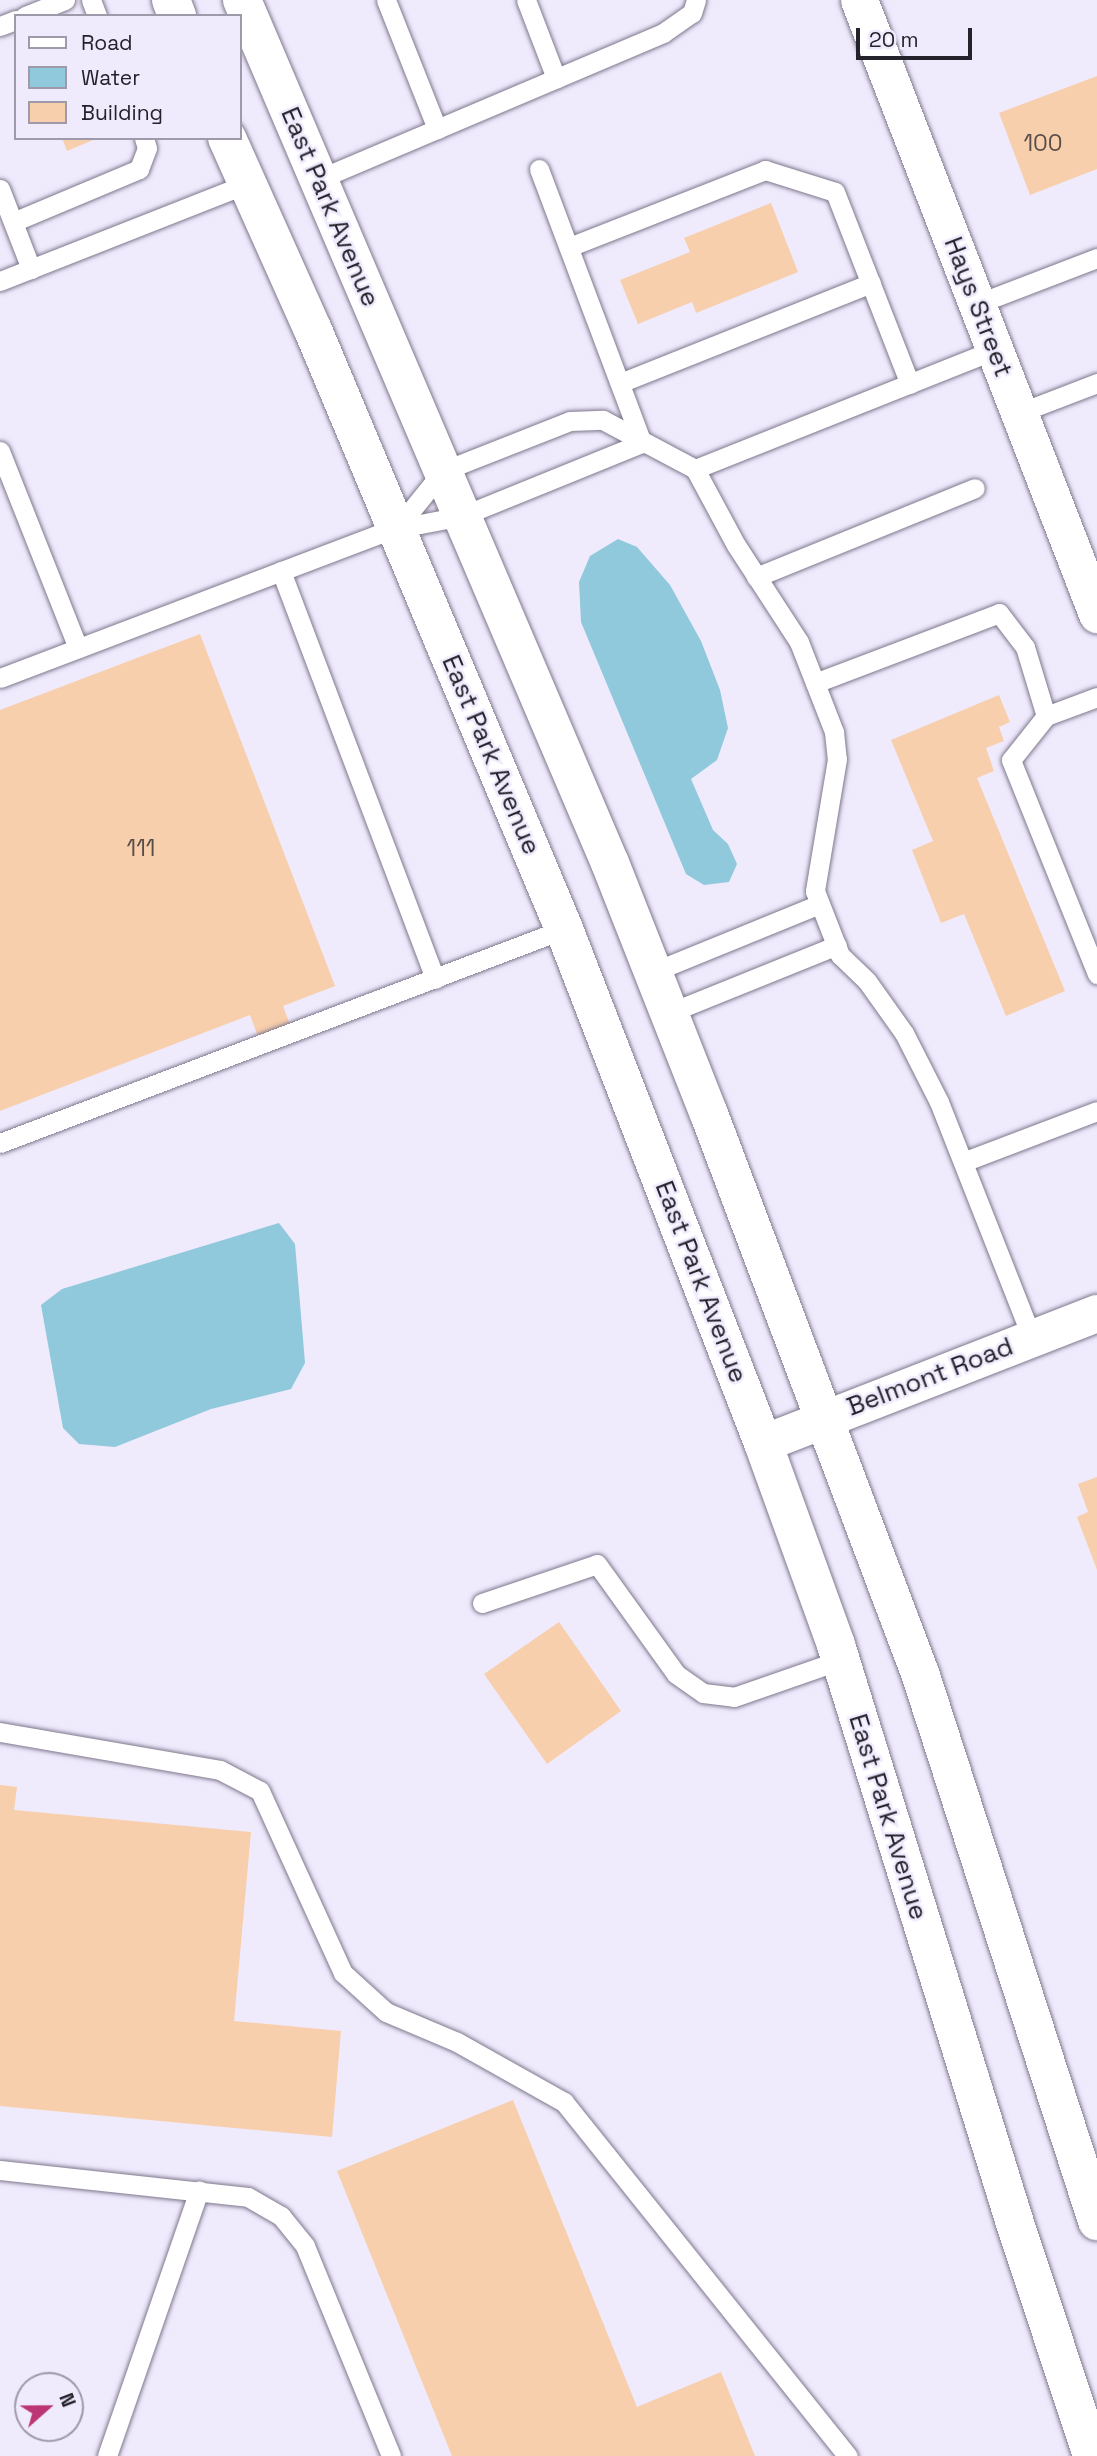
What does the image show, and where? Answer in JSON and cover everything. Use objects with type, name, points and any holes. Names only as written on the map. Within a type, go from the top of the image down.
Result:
[{"type":"main road","name":"East Park Avenue","points":[[242,0],[653,972],[825,1418],[921,1676],[1097,2221]]},
{"type":"main road","name":"East Park Avenue","points":[[228,140],[397,528],[564,929],[763,1443],[840,1660],[1009,2207],[1092,2456]]},
{"type":"street","name":"Hays Street","points":[[859,0],[1097,614]]},
{"type":"street","name":"Belmont Road","points":[[763,1443],[1097,1313]]},
{"type":"lane","points":[[30,14],[65,0]]},
{"type":"lane","points":[[386,0],[438,129]]},
{"type":"lane","points":[[526,0],[556,78]]},
{"type":"lane","points":[[318,179],[663,33],[692,13],[696,0]]},
{"type":"lane","points":[[13,222],[139,169],[147,148],[145,140]]},
{"type":"lane","points":[[540,169],[642,443]]},
{"type":"lane","points":[[569,247],[765,170],[835,192],[910,384]]},
{"type":"lane","points":[[0,281],[246,184]]},
{"type":"lane","points":[[0,189],[31,269]]},
{"type":"lane","points":[[976,304],[1097,258]]},
{"type":"lane","points":[[620,383],[871,283]]},
{"type":"lane","points":[[695,469],[994,350]]},
{"type":"lane","points":[[1019,413],[1097,383]]},
{"type":"lane","points":[[397,528],[443,471],[569,421],[603,421],[695,469],[757,577],[799,642],[834,732],[837,759],[815,891],[820,904],[837,945],[904,1033],[963,1162],[1032,1338]]},
{"type":"lane","points":[[0,678],[397,528],[462,516],[642,443]]},
{"type":"lane","points":[[0,451],[78,648]]},
{"type":"lane","points":[[757,577],[975,488]]},
{"type":"lane","points":[[281,571],[435,979]]},
{"type":"lane","points":[[815,683],[999,613],[1025,646],[1046,716]]},
{"type":"lane","points":[[1097,698],[1046,716],[1011,760],[1097,974]]},
{"type":"lane","points":[[653,972],[820,904]]},
{"type":"lane","points":[[0,1143],[564,929]]},
{"type":"lane","points":[[669,1013],[837,945]]},
{"type":"lane","points":[[963,1162],[1097,1111]]},
{"type":"lane","points":[[482,1603],[597,1564],[676,1674],[703,1693],[734,1697],[840,1660]]},
{"type":"lane","points":[[0,1732],[220,1770],[260,1791],[343,1973],[386,2012],[457,2042],[564,2102],[848,2456]]},
{"type":"lane","points":[[0,2170],[248,2197],[281,2216],[305,2246],[391,2456]]},
{"type":"lane","points":[[107,2456],[200,2190]]},
{"type":"water","points":[[618,539],[637,547],[670,585],[701,641],[720,690],[728,728],[717,760],[691,779],[713,830],[728,844],[737,864],[729,882],[704,885],[686,874],[581,622],[579,582],[590,556]]},
{"type":"water","points":[[279,1223],[295,1244],[305,1363],[291,1389],[211,1409],[115,1447],[79,1444],[63,1428],[41,1305],[62,1289]]},
{"type":"building","points":[[1097,76],[1097,169],[1030,195],[999,113]]},
{"type":"building","points":[[63,140],[93,140],[67,151]]},
{"type":"building","points":[[771,203],[798,272],[696,313],[692,302],[638,324],[620,280],[690,252],[684,238]]},
{"type":"building","points":[[200,634],[335,986],[283,1006],[292,1030],[260,1042],[250,1015],[0,1111],[0,710]]},
{"type":"building","points":[[999,695],[1010,722],[999,727],[1004,741],[986,748],[994,771],[977,778],[1065,991],[1006,1016],[964,914],[941,923],[912,850],[933,841],[891,740]]},
{"type":"building","points":[[1097,1477],[1097,1570],[1077,1517],[1088,1512],[1078,1484]]},
{"type":"building","points":[[559,1622],[621,1711],[547,1764],[484,1674]]},
{"type":"building","points":[[0,1785],[17,1787],[14,1810],[251,1832],[234,2021],[341,2031],[332,2137],[0,2106]]},
{"type":"building","points":[[513,2100],[637,2407],[721,2372],[755,2456],[452,2456],[337,2171]]}]
